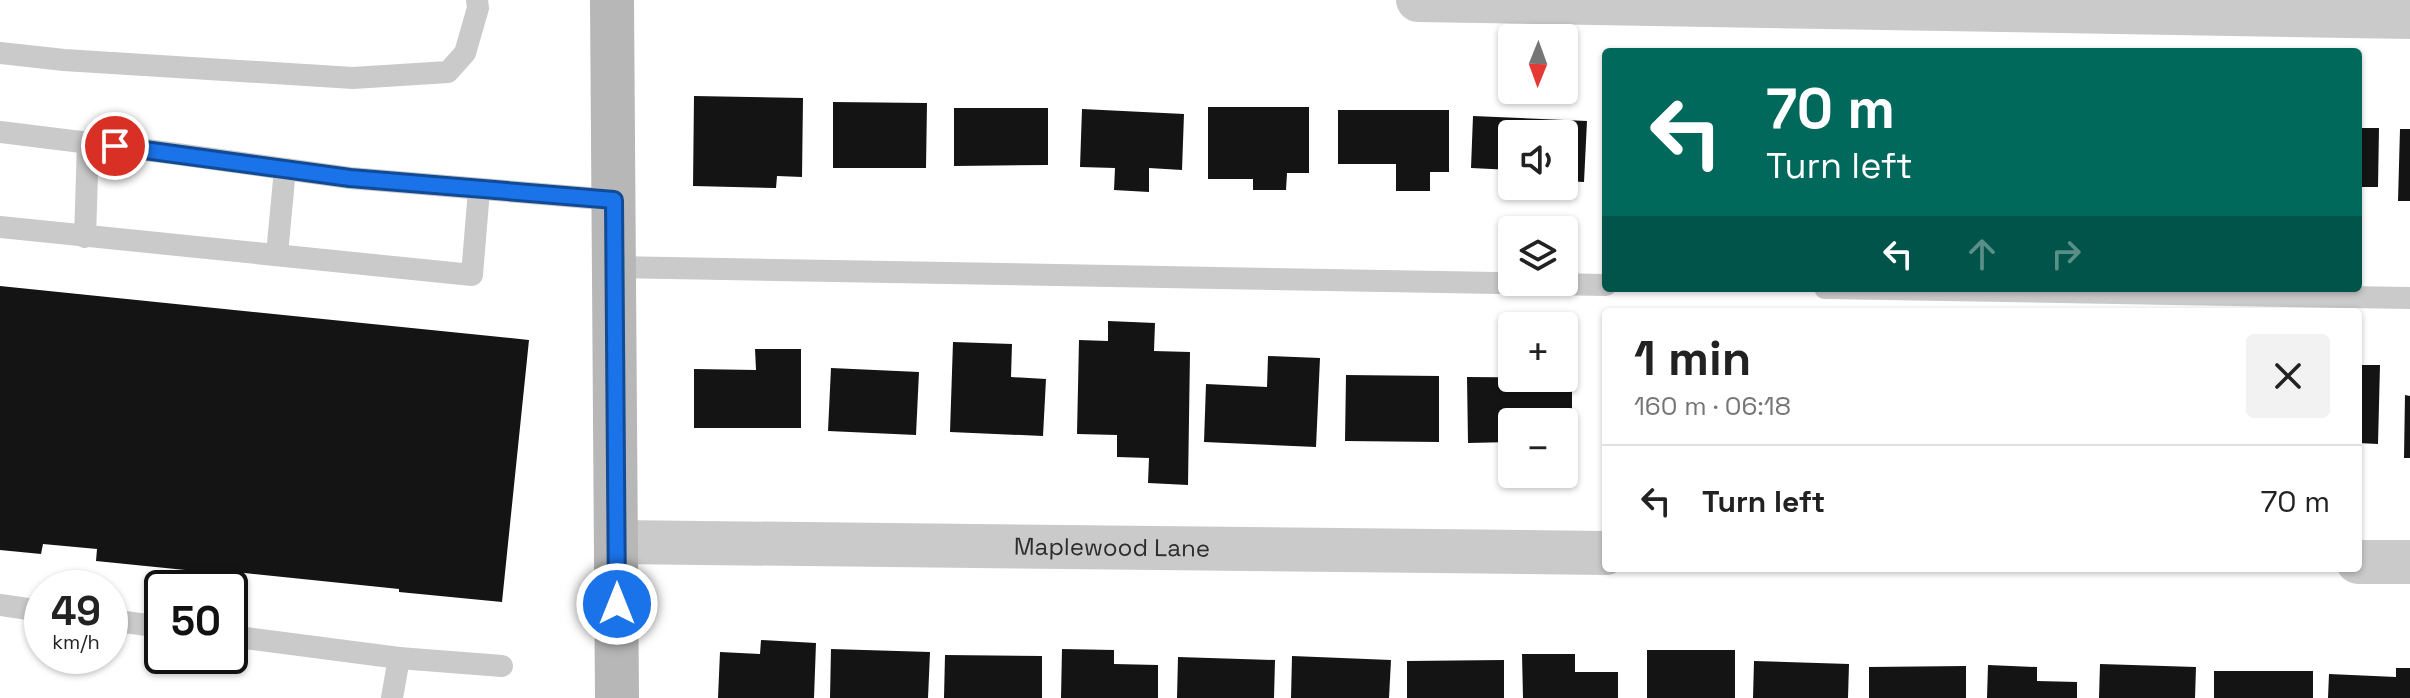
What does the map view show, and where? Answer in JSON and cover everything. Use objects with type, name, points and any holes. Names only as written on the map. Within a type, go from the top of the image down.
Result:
[{"type":"main road","points":[[612,0],[617,698]]},
{"type":"street","points":[[1418,0],[2410,17]]},
{"type":"street","name":"Maplewood Lane","points":[[616,542],[1602,553]]},
{"type":"street","points":[[2362,562],[2410,562]]},
{"type":"lane","points":[[0,53],[64,60],[353,78],[448,72],[465,53],[478,8],[477,0]]},
{"type":"lane","points":[[0,132],[350,178],[614,200]]},
{"type":"lane","points":[[85,237],[88,143]]},
{"type":"lane","points":[[277,254],[285,169]]},
{"type":"lane","points":[[0,227],[472,275],[479,190]]},
{"type":"lane","points":[[614,267],[1602,285]]},
{"type":"lane","points":[[2059,292],[2410,298]]},
{"type":"lane","points":[[0,605],[24,608]]},
{"type":"lane","points":[[248,638],[399,658],[502,666]]},
{"type":"lane","points":[[392,698],[399,658]]},
{"type":"building","points":[[694,96],[803,98],[802,177],[777,176],[776,188],[693,186]]},
{"type":"building","points":[[833,102],[927,103],[926,168],[833,168]]},
{"type":"building","points":[[1208,107],[1309,107],[1309,173],[1287,173],[1286,190],[1253,190],[1253,179],[1208,179]]},
{"type":"building","points":[[954,108],[1048,108],[1048,165],[954,166]]},
{"type":"building","points":[[1082,109],[1184,114],[1182,170],[1149,168],[1149,192],[1114,190],[1115,168],[1080,167]]},
{"type":"building","points":[[1338,110],[1449,110],[1449,172],[1430,172],[1430,191],[1396,191],[1396,164],[1338,164]]},
{"type":"building","points":[[1473,116],[1564,120],[1498,120],[1498,169],[1471,168]]},
{"type":"building","points":[[1578,121],[1587,121],[1584,182],[1578,182]]},
{"type":"building","points":[[2362,128],[2379,128],[2378,187],[2362,187]]},
{"type":"building","points":[[2400,129],[2410,129],[2410,201],[2398,201]]},
{"type":"building","points":[[0,286],[529,340],[502,602],[248,573],[248,570],[185,570],[96,561],[97,549],[43,544],[41,554],[0,550]]},
{"type":"building","points":[[1108,321],[1155,323],[1154,351],[1190,352],[1188,485],[1148,483],[1149,458],[1117,457],[1117,435],[1077,434],[1079,340],[1108,341]]},
{"type":"building","points":[[953,342],[1012,344],[1011,377],[1046,379],[1043,436],[950,432]]},
{"type":"building","points":[[755,349],[801,349],[801,428],[694,428],[694,369],[756,370]]},
{"type":"building","points":[[1268,356],[1320,358],[1316,447],[1204,442],[1206,384],[1267,387]]},
{"type":"building","points":[[2362,365],[2380,365],[2378,444],[2362,443]]},
{"type":"building","points":[[831,368],[919,372],[916,435],[828,431]]},
{"type":"building","points":[[1346,375],[1439,376],[1439,442],[1345,441]]},
{"type":"building","points":[[1467,377],[1498,377],[1498,392],[1572,392],[1572,408],[1498,408],[1498,442],[1468,443]]},
{"type":"building","points":[[2405,395],[2410,396],[2410,458],[2404,458]]},
{"type":"building","points":[[761,640],[816,643],[814,698],[718,698],[720,652],[760,654]]},
{"type":"building","points":[[831,649],[930,652],[928,698],[830,698]]},
{"type":"building","points":[[1062,649],[1114,650],[1114,664],[1158,665],[1158,698],[1061,698]]},
{"type":"building","points":[[1647,650],[1735,650],[1735,698],[1647,698]]},
{"type":"building","points":[[1522,654],[1575,654],[1575,672],[1618,672],[1618,698],[1523,698]]},
{"type":"building","points":[[945,655],[1042,656],[1042,698],[944,698]]},
{"type":"building","points":[[1292,656],[1391,660],[1389,698],[1291,698]]},
{"type":"building","points":[[1178,657],[1275,660],[1274,698],[1177,698]]},
{"type":"building","points":[[1504,660],[1504,698],[1407,698],[1407,661]]},
{"type":"building","points":[[1754,661],[1849,664],[1848,698],[1753,698]]},
{"type":"building","points":[[2100,664],[2196,667],[2195,698],[2099,698]]},
{"type":"building","points":[[1988,665],[2037,667],[2037,681],[2077,682],[2077,698],[1987,698]]},
{"type":"building","points":[[1966,666],[1966,698],[1869,698],[1869,667]]},
{"type":"building","points":[[2396,668],[2410,668],[2410,698],[2328,698],[2329,674],[2396,677]]},
{"type":"building","points":[[2214,671],[2313,671],[2313,698],[2214,698]]},
{"type":"route","points":[[115,146],[350,178],[614,200],[617,604]]}]
